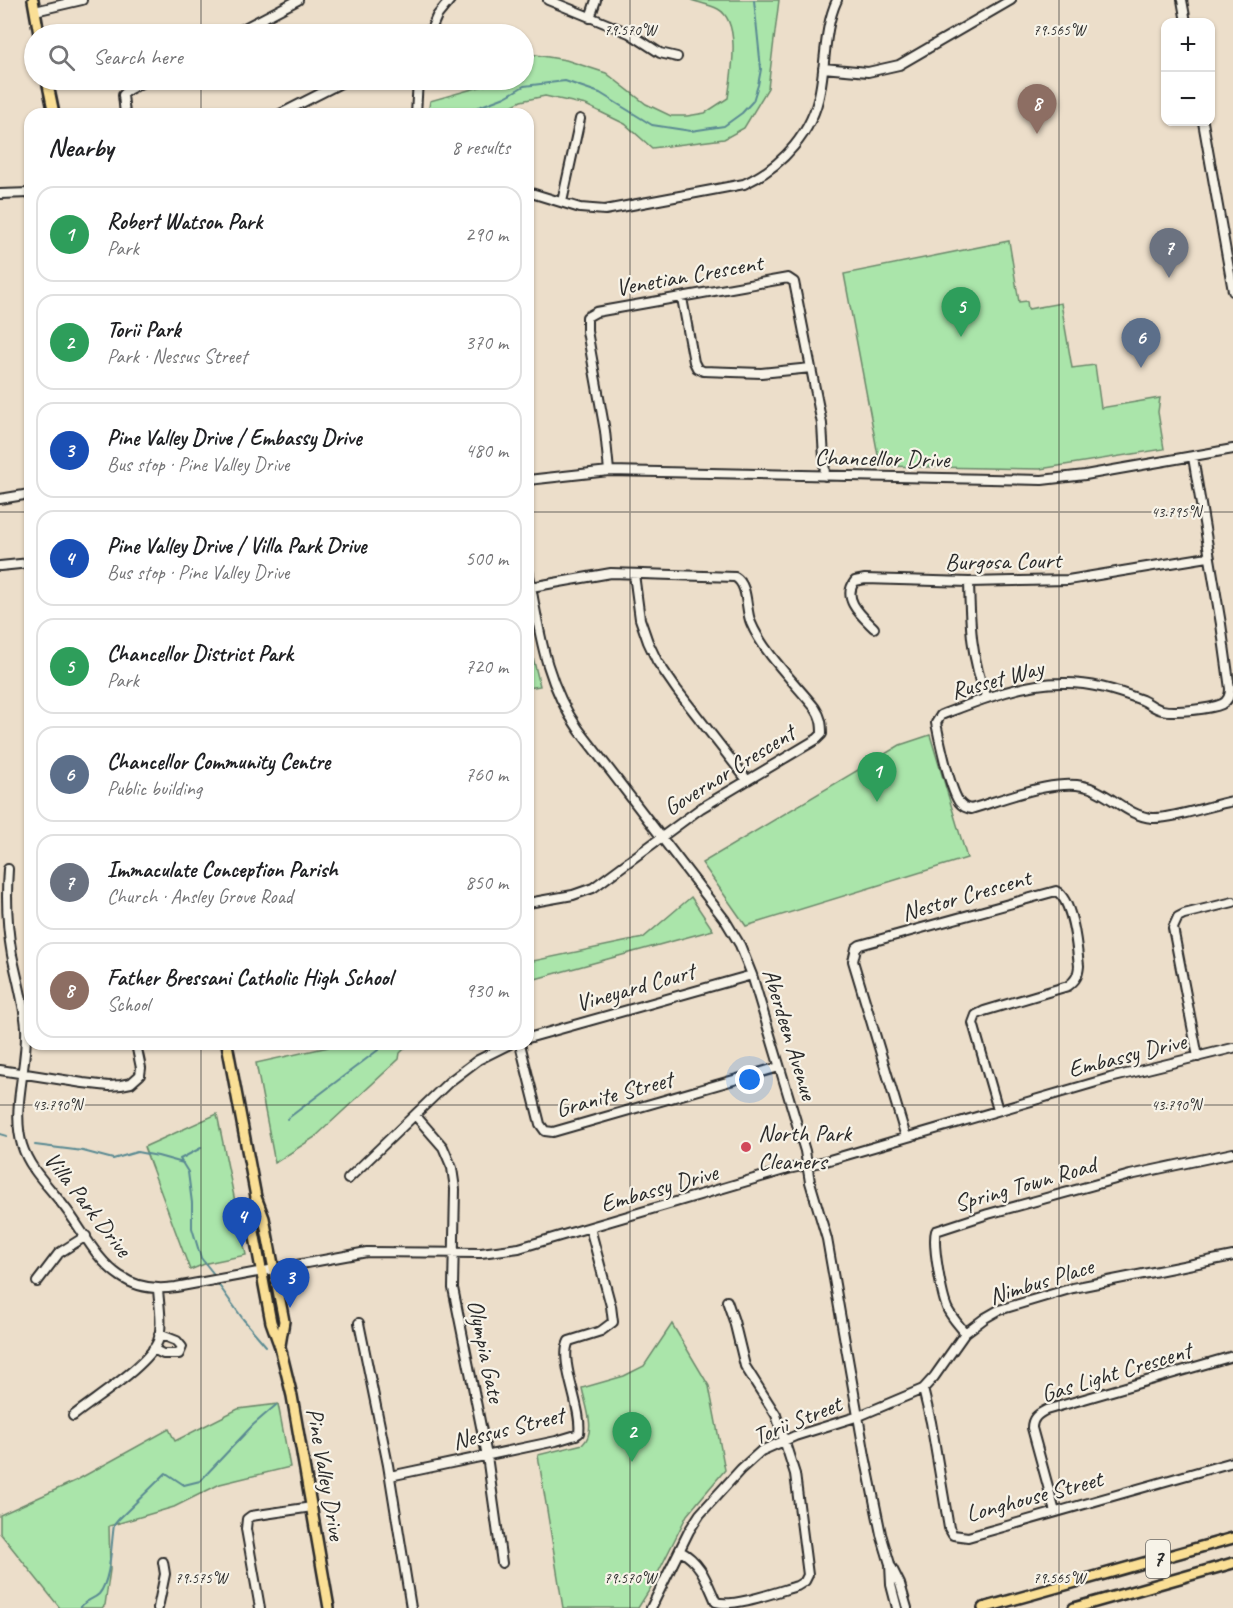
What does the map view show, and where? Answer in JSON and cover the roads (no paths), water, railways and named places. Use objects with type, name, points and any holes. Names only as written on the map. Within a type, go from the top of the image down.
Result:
[{"type":"main road","points":[[33,0],[37,24]]},
{"type":"main road","points":[[49,90],[53,108]]},
{"type":"main road","name":"Pine Valley Drive","points":[[228,1050],[256,1197],[264,1218],[284,1321],[280,1347]]},
{"type":"main road","name":"Pine Valley Drive","points":[[256,1197],[252,1221],[271,1323],[280,1347],[292,1396],[329,1608]]},
{"type":"main road","name":"7","points":[[983,1608],[1233,1538]]},
{"type":"main road","name":"7","points":[[1074,1608],[1233,1563]]},
{"type":"street","points":[[35,11],[82,0]]},
{"type":"street","points":[[252,24],[298,0]]},
{"type":"street","points":[[433,24],[450,0]]},
{"type":"street","points":[[548,0],[629,33],[660,53],[677,57]]},
{"type":"street","points":[[590,18],[596,0]]},
{"type":"street","points":[[534,194],[580,208],[605,210],[744,184],[760,177],[786,156],[813,117],[820,91],[829,23],[837,0]]},
{"type":"street","points":[[823,68],[868,72],[899,65],[1011,0]]},
{"type":"street","points":[[1182,0],[1185,18]]},
{"type":"street","points":[[124,108],[123,95],[128,90]]},
{"type":"street","points":[[292,108],[327,90]]},
{"type":"street","points":[[416,108],[417,90]]},
{"type":"street","points":[[562,202],[580,119]]},
{"type":"street","points":[[1204,126],[1233,291]]},
{"type":"street","points":[[0,194],[24,193]]},
{"type":"street","name":"Venetian Crescent","points":[[609,471],[604,420],[587,331],[587,317],[596,312],[788,278],[794,282],[822,424],[825,476]]},
{"type":"street","points":[[682,298],[697,368],[704,371],[761,373],[811,368]]},
{"type":"street","name":"Chancellor Drive","points":[[534,479],[609,471],[1042,480],[1233,449]]},
{"type":"street","name":"Russet Way","points":[[1193,457],[1230,689],[1230,695],[1223,704],[1167,711],[1159,710],[1146,702],[1111,689],[1078,683],[1043,684],[987,698],[941,715],[936,723],[952,783],[959,801],[965,808],[971,809],[1044,787],[1071,784],[1095,790],[1137,814],[1153,818],[1167,817],[1233,801]]},
{"type":"street","points":[[0,499],[24,495]]},
{"type":"street","name":"Burgosa Court","points":[[874,628],[852,604],[850,591],[855,581],[865,579],[969,582],[1068,580],[1208,557]]},
{"type":"street","points":[[0,566],[24,564]]},
{"type":"street","name":"Governor Crescent","points":[[534,586],[611,573],[735,577],[744,587],[746,611],[760,640],[821,718],[822,734],[712,800],[593,888],[573,895],[534,902]]},
{"type":"street","points":[[634,574],[640,619],[657,661],[747,780]]},
{"type":"street","points":[[969,582],[970,629],[974,657],[987,698]]},
{"type":"street","name":"Aberdeen Avenue","points":[[534,602],[545,658],[559,697],[579,730],[729,926],[740,945],[752,975],[832,1259],[846,1351],[881,1534],[907,1608]]},
{"type":"street","name":"Villa Park Drive","points":[[8,869],[6,892],[12,951],[24,1016]]},
{"type":"street","name":"Nestor Crescent","points":[[906,1137],[853,961],[856,948],[954,917],[1056,891],[1065,897],[1070,912],[1078,966],[1075,981],[1068,986],[984,1011],[976,1015],[973,1023],[998,1110]]},
{"type":"street","points":[[1198,1057],[1173,928],[1178,917],[1184,914],[1233,902]]},
{"type":"street","name":"Vineyard Court","points":[[534,1036],[752,975]]},
{"type":"street","name":"Embassy Drive","points":[[261,1270],[367,1252],[504,1251],[788,1169],[826,1161],[1110,1078],[1233,1048]]},
{"type":"street","name":"Villa Park Drive","points":[[24,1050],[19,1124],[26,1155],[35,1171],[67,1210],[104,1263],[118,1276],[140,1286],[158,1289],[261,1270]]},
{"type":"street","points":[[0,1070],[109,1086],[131,1083],[140,1075],[137,1050]]},
{"type":"street","points":[[348,1179],[449,1082],[467,1067],[499,1050]]},
{"type":"street","name":"Granite Street","points":[[522,1050],[540,1124],[545,1131],[553,1132],[779,1067]]},
{"type":"street","name":"Olympia Gate","points":[[415,1115],[443,1147],[452,1168],[455,1189],[453,1288],[487,1456],[502,1563]]},
{"type":"street","name":"Spring Town Road","points":[[965,1333],[948,1310],[945,1300],[936,1254],[934,1238],[936,1231],[988,1214],[1130,1175],[1233,1154]]},
{"type":"street","name":"Nessus Street","points":[[390,1476],[556,1441],[579,1433],[579,1420],[567,1358],[567,1344],[569,1341],[602,1331],[613,1322],[612,1306],[590,1228]]},
{"type":"street","points":[[37,1282],[60,1254],[86,1236]]},
{"type":"street","name":"Nimbus Place","points":[[859,1416],[923,1389],[965,1333],[985,1317],[1016,1304],[1073,1288],[1233,1256]]},
{"type":"street","points":[[73,1416],[136,1367],[153,1349],[159,1334],[158,1289]]},
{"type":"street","points":[[680,1551],[698,1565],[716,1602],[721,1604],[734,1604],[797,1586],[805,1581],[808,1575],[796,1482],[784,1441],[774,1411],[745,1366],[735,1321],[727,1301]]},
{"type":"street","points":[[359,1323],[390,1476],[411,1608]]},
{"type":"street","points":[[153,1349],[163,1354],[179,1354],[182,1347],[177,1341],[159,1334]]},
{"type":"street","name":"Gas Light Crescent","points":[[1055,1512],[1032,1428],[1032,1422],[1038,1414],[1233,1356]]},
{"type":"street","name":"Longhouse Street","points":[[923,1389],[931,1422],[947,1519],[953,1535],[968,1537],[1233,1462]]},
{"type":"street","name":"Torii Street","points":[[651,1608],[700,1514],[741,1469],[761,1451],[859,1416]]},
{"type":"street","points":[[260,1608],[246,1529],[247,1519],[251,1516],[312,1506]]},
{"type":"street","points":[[158,1608],[165,1574],[163,1562]]},
{"type":"street","name":"Aberdeen Avenue","points":[[890,1564],[891,1585],[897,1608]]},
{"type":"waterway","points":[[534,85],[565,81],[600,93],[652,125],[691,131],[724,126],[742,113],[753,101],[758,85],[761,69],[754,0]]},
{"type":"waterway","points":[[476,108],[517,90]]},
{"type":"waterway","points":[[287,1119],[378,1050]]},
{"type":"waterway","points":[[0,1134],[7,1136]]},
{"type":"waterway","points":[[35,1145],[83,1151],[113,1159],[137,1152],[183,1163]]},
{"type":"waterway","points":[[201,1148],[180,1159],[188,1172],[192,1228],[201,1258],[213,1273]]},
{"type":"waterway","points":[[218,1284],[266,1346]]},
{"type":"waterway","points":[[80,1608],[99,1594],[103,1588],[108,1571],[114,1525],[119,1519],[166,1473],[184,1485],[200,1481],[253,1425],[276,1405]]},
{"type":"place","name":"Father Bressani Catholic High School","points":[[1037,134]]},
{"type":"place","name":"Immaculate Conception Parish","points":[[1169,278]]},
{"type":"place","name":"Chancellor District Park","points":[[961,337]]},
{"type":"place","name":"Chancellor Community Centre","points":[[1141,368]]},
{"type":"place","name":"Robert Watson Park","points":[[877,802]]},
{"type":"place","name":"North Park Cleaners","points":[[746,1147]]},
{"type":"place","name":"Pine Valley Drive / Villa Park Drive","points":[[242,1247]]},
{"type":"place","name":"Pine Valley Drive / Embassy Drive","points":[[290,1308]]},
{"type":"place","name":"Torii Park","points":[[632,1462]]}]
